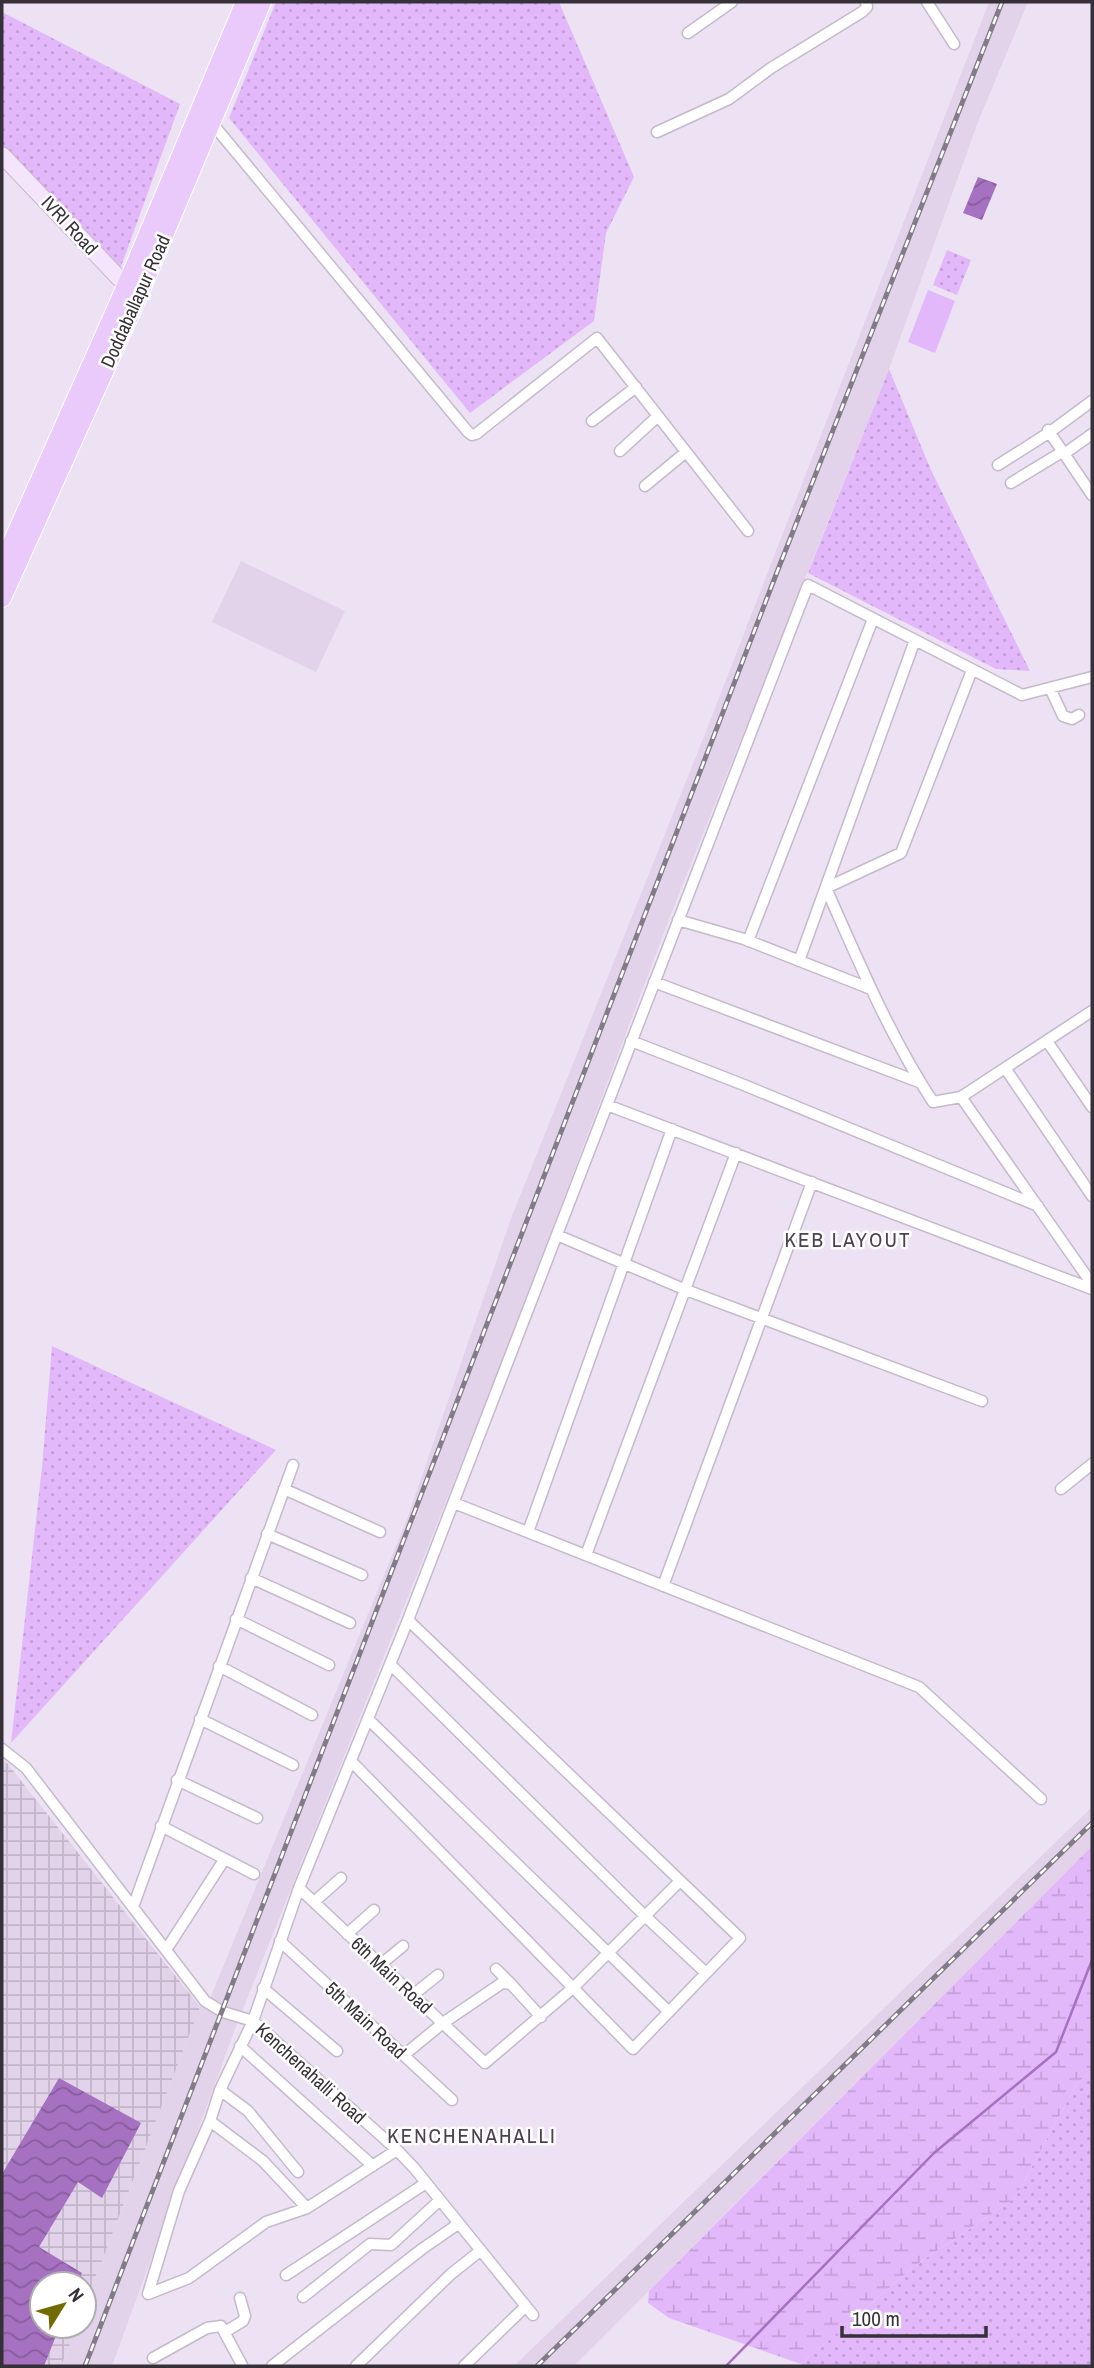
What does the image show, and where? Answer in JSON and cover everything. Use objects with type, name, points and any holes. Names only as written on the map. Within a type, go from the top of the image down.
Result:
[{"type":"main road","name":"Doddaballapur Road","points":[[2,598],[134,287],[245,2]]},
{"type":"main road","name":"Doddaballapur Road","points":[[2,565],[211,121],[262,2]]},
{"type":"main road","name":"IVRI Road","points":[[2,155],[134,287]]},
{"type":"street","points":[[688,33],[732,2]]},
{"type":"street","points":[[657,132],[729,99],[771,68],[862,12],[867,7],[866,2]]},
{"type":"street","points":[[928,2],[954,44]]},
{"type":"street","points":[[211,121],[472,435],[597,338],[748,531]]},
{"type":"street","points":[[592,421],[636,387]]},
{"type":"street","points":[[998,465],[1092,401]]},
{"type":"street","points":[[620,451],[658,416]]},
{"type":"street","points":[[1049,431],[1092,495]]},
{"type":"street","points":[[1011,483],[1092,434]]},
{"type":"street","points":[[645,486],[686,452]]},
{"type":"street","points":[[397,2150],[307,2208],[266,2222],[189,2278],[148,2294],[179,2191],[210,2121],[220,2090],[253,2021],[299,1888],[454,1503],[808,585],[1022,695],[1092,677]]},
{"type":"street","points":[[748,941],[873,619]]},
{"type":"street","points":[[799,961],[915,640]]},
{"type":"street","points":[[826,888],[901,853],[972,670]]},
{"type":"street","points":[[1051,688],[1063,716],[1072,719],[1079,715]]},
{"type":"street","points":[[826,888],[871,989],[919,1082],[933,1102],[961,1097],[1091,1013]]},
{"type":"street","points":[[678,920],[748,941],[871,989]]},
{"type":"street","points":[[654,982],[919,1082]]},
{"type":"street","points":[[632,1041],[744,1084],[1038,1206]]},
{"type":"street","points":[[1047,1041],[1092,1107]]},
{"type":"street","points":[[1005,1068],[1092,1196]]},
{"type":"street","points":[[961,1097],[1092,1286]]},
{"type":"street","points":[[607,1105],[1092,1286]]},
{"type":"street","points":[[528,1532],[672,1129]]},
{"type":"street","points":[[586,1555],[736,1153]]},
{"type":"street","points":[[663,1586],[812,1182]]},
{"type":"street","points":[[557,1235],[686,1290],[982,1401]]},
{"type":"street","points":[[1061,1489],[1092,1464]]},
{"type":"street","points":[[133,1907],[293,1465]]},
{"type":"street","points":[[284,1489],[380,1532]]},
{"type":"street","points":[[454,1503],[919,1688],[1041,1798]]},
{"type":"street","points":[[267,1534],[362,1575]]},
{"type":"street","points":[[251,1578],[351,1623]]},
{"type":"street","points":[[236,1619],[329,1665]]},
{"type":"street","points":[[351,1761],[633,2049],[740,1938],[408,1620]]},
{"type":"street","points":[[390,1664],[706,1973]]},
{"type":"street","points":[[219,1666],[312,1715]]},
{"type":"street","points":[[200,1719],[293,1765]]},
{"type":"street","points":[[368,1719],[669,2012]]},
{"type":"street","name":"Kenchenahalli Road","points":[[2,1749],[26,1768],[205,2001],[223,2012],[253,2021],[397,2150],[529,2311],[464,2366]]},
{"type":"street","points":[[177,1780],[257,1818]]},
{"type":"street","points":[[161,1826],[254,1874]]},
{"type":"street","points":[[166,1950],[224,1860]]},
{"type":"street","points":[[314,1902],[341,1878]]},
{"type":"street","points":[[496,1969],[541,2017],[680,1881]]},
{"type":"street","name":"6th Main Road","points":[[299,1888],[485,2063],[541,2017]]},
{"type":"street","points":[[347,1934],[374,1910]]},
{"type":"street","name":"5th Main Road","points":[[280,1941],[452,2100]]},
{"type":"street","points":[[380,1965],[402,1946]]},
{"type":"street","points":[[413,1995],[438,1975]]},
{"type":"street","points":[[404,2055],[443,2023],[502,1983],[511,1984]]},
{"type":"street","points":[[263,1988],[337,2051]]},
{"type":"street","points":[[240,2046],[373,2166]]},
{"type":"street","points":[[220,2090],[248,2111],[298,2172]]},
{"type":"street","points":[[210,2121],[262,2161],[307,2208]]},
{"type":"street","points":[[286,2275],[426,2183]]},
{"type":"street","points":[[303,2297],[370,2244],[391,2245],[440,2200]]},
{"type":"street","points":[[272,2366],[286,2362],[422,2249],[458,2224]]},
{"type":"street","points":[[356,2366],[451,2274],[480,2251]]},
{"type":"street","points":[[225,2332],[243,2321],[245,2316],[240,2298]]},
{"type":"street","points":[[153,2358],[207,2328],[221,2326],[241,2366]]},
{"type":"shaded area","points":[[989,2],[1028,2],[978,122],[889,369],[671,914],[503,1359],[235,2029],[112,2366],[61,2366],[71,2340],[98,2340],[98,2271],[200,2007],[211,1996],[407,1519],[512,1216],[705,734]]},
{"type":"shaded area","points":[[241,561],[345,611],[316,672],[212,622]]},
{"type":"shaded area","points":[[2,1760],[200,2007],[98,2271],[28,2270],[28,2340],[71,2340],[61,2366],[2,2366]]},
{"type":"shaded area","points":[[1092,1807],[1092,1846],[574,2366],[514,2366]]},
{"type":"green space","points":[[276,2],[559,2],[634,177],[606,233],[594,321],[470,413],[229,118]]},
{"type":"green space","points":[[2,12],[180,104],[119,272],[2,147]]},
{"type":"green space","points":[[947,250],[971,260],[957,295],[933,285]]},
{"type":"green space","points":[[928,290],[955,301],[935,353],[908,342]]},
{"type":"green space","points":[[889,369],[931,470],[1030,671],[996,669],[808,573]]},
{"type":"green space","points":[[52,1346],[276,1450],[11,1743],[42,1467]]},
{"type":"green space","points":[[1092,1846],[1092,2071],[1077,2083],[1015,2198],[913,2267],[801,2364],[669,2318],[648,2303],[649,2291]]},
{"type":"green space","points":[[1092,2071],[1092,2366],[801,2364],[913,2267],[1015,2198],[1077,2083]]},
{"type":"water","points":[[978,177],[997,184],[982,220],[963,213]]},
{"type":"water","points":[[59,2078],[141,2123],[102,2198],[78,2182],[39,2247],[77,2270],[28,2270],[28,2340],[54,2340],[44,2366],[2,2366],[2,2174]]},
{"type":"waterway","points":[[726,2366],[934,2153],[1056,2052],[1092,1960]]},
{"type":"railway","points":[[85,2366],[779,567],[1002,2]]},
{"type":"railway","points":[[537,2366],[1092,1823]]},
{"type":"district","name":"KEB LAYOUT","points":[[848,1239]]},
{"type":"district","name":"KENCHENAHALLI","points":[[472,2135]]}]
